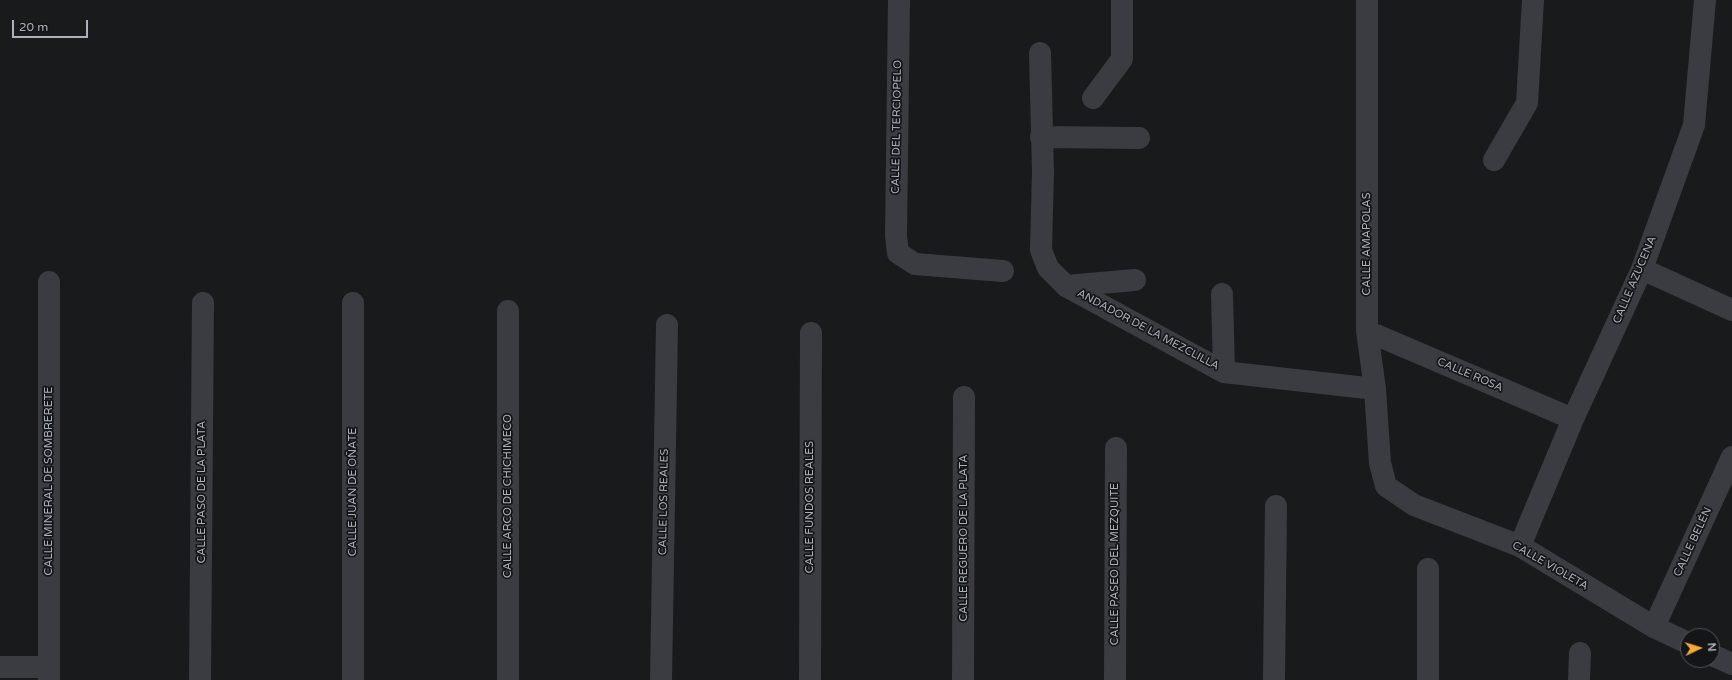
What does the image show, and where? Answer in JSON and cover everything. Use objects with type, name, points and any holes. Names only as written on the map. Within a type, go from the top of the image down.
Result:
[{"type":"street","name":"CALLE DEL TERCIOPELO","points":[[899,0],[896,236],[898,253],[915,264],[1003,271]]},
{"type":"street","points":[[1093,98],[1122,59],[1122,0]]},
{"type":"street","name":"CALLE AMAPOLAS","points":[[1367,0],[1367,332],[1375,389],[1380,463],[1386,486]]},
{"type":"street","points":[[1494,160],[1527,103],[1533,0]]},
{"type":"street","name":"CALLE AZUCENA","points":[[1520,546],[1573,419],[1642,269],[1694,125],[1705,0]]},
{"type":"street","points":[[1040,53],[1041,137],[1139,138]]},
{"type":"street","name":"ANDADOR DE LA MEZCLILLA","points":[[1041,137],[1043,170],[1041,250],[1048,268],[1066,286],[1224,372],[1375,389]]},
{"type":"street","points":[[1642,269],[1732,310]]},
{"type":"street","points":[[1066,286],[1135,280]]},
{"type":"street","name":"CALLE MINERAL DE SOMBRERETE","points":[[49,282],[49,674]]},
{"type":"street","points":[[1222,294],[1224,372]]},
{"type":"street","name":"CALLE PASO DE LA PLATA","points":[[200,680],[203,303]]},
{"type":"street","name":"CALLE JUAN DE OÑATE","points":[[353,303],[354,680]]},
{"type":"street","name":"CALLE ARCO DE CHICHIMECO","points":[[508,311],[508,680]]},
{"type":"street","name":"CALLE LOS REALES","points":[[661,680],[667,325]]},
{"type":"street","name":"CALLE ROSA","points":[[1367,332],[1573,419]]},
{"type":"street","name":"CALLE FUNDOS REALES","points":[[810,680],[811,333]]},
{"type":"street","name":"CALLE REGUERO DE LA PLATA","points":[[963,680],[964,397]]},
{"type":"street","name":"CALLE PASEO DEL MEZQUITE","points":[[1115,680],[1116,448]]},
{"type":"street","name":"CALLE BELÉN","points":[[1654,628],[1732,457]]},
{"type":"street","name":"CALLE VIOLETA","points":[[1386,486],[1414,506],[1520,546],[1654,628],[1680,640]]},
{"type":"street","points":[[1274,680],[1276,506]]},
{"type":"street","points":[[1428,569],[1428,680]]},
{"type":"street","points":[[1579,680],[1580,653]]},
{"type":"street","points":[[1720,659],[1732,664]]},
{"type":"street","points":[[0,667],[49,674]]}]
